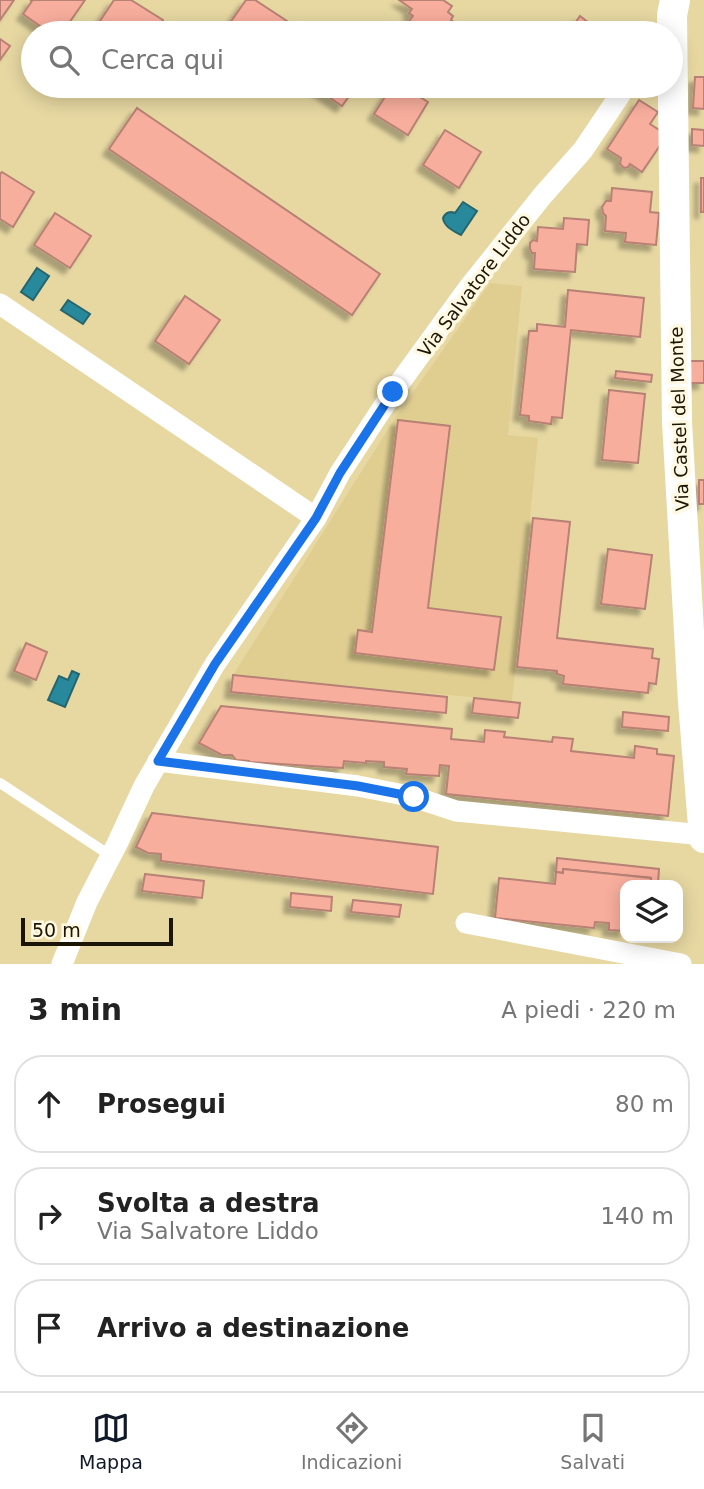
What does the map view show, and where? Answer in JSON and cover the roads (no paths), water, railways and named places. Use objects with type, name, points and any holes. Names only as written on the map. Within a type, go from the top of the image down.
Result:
[{"type":"main road","name":"Via Castel del Monte","points":[[671,98],[677,422],[693,702],[704,837]]},
{"type":"street","name":"Via Salvatore Liddo","points":[[62,964],[87,902],[144,786],[215,664],[316,518],[340,473],[393,392],[470,286],[583,150],[618,98]]},
{"type":"street","points":[[0,304],[316,518]]},
{"type":"street","points":[[158,761],[358,786],[414,797],[456,811],[704,837]]},
{"type":"street","points":[[466,923],[681,964]]},
{"type":"lane","points":[[0,783],[111,856]]},
{"type":"water","points":[[463,202],[477,211],[461,235],[447,226],[443,218],[448,212],[455,213]]},
{"type":"water","points":[[37,268],[49,276],[33,300],[21,292]]},
{"type":"water","points":[[68,300],[90,314],[83,324],[61,310]]},
{"type":"water","points":[[72,671],[79,674],[65,707],[48,700],[59,676],[68,680]]}]
